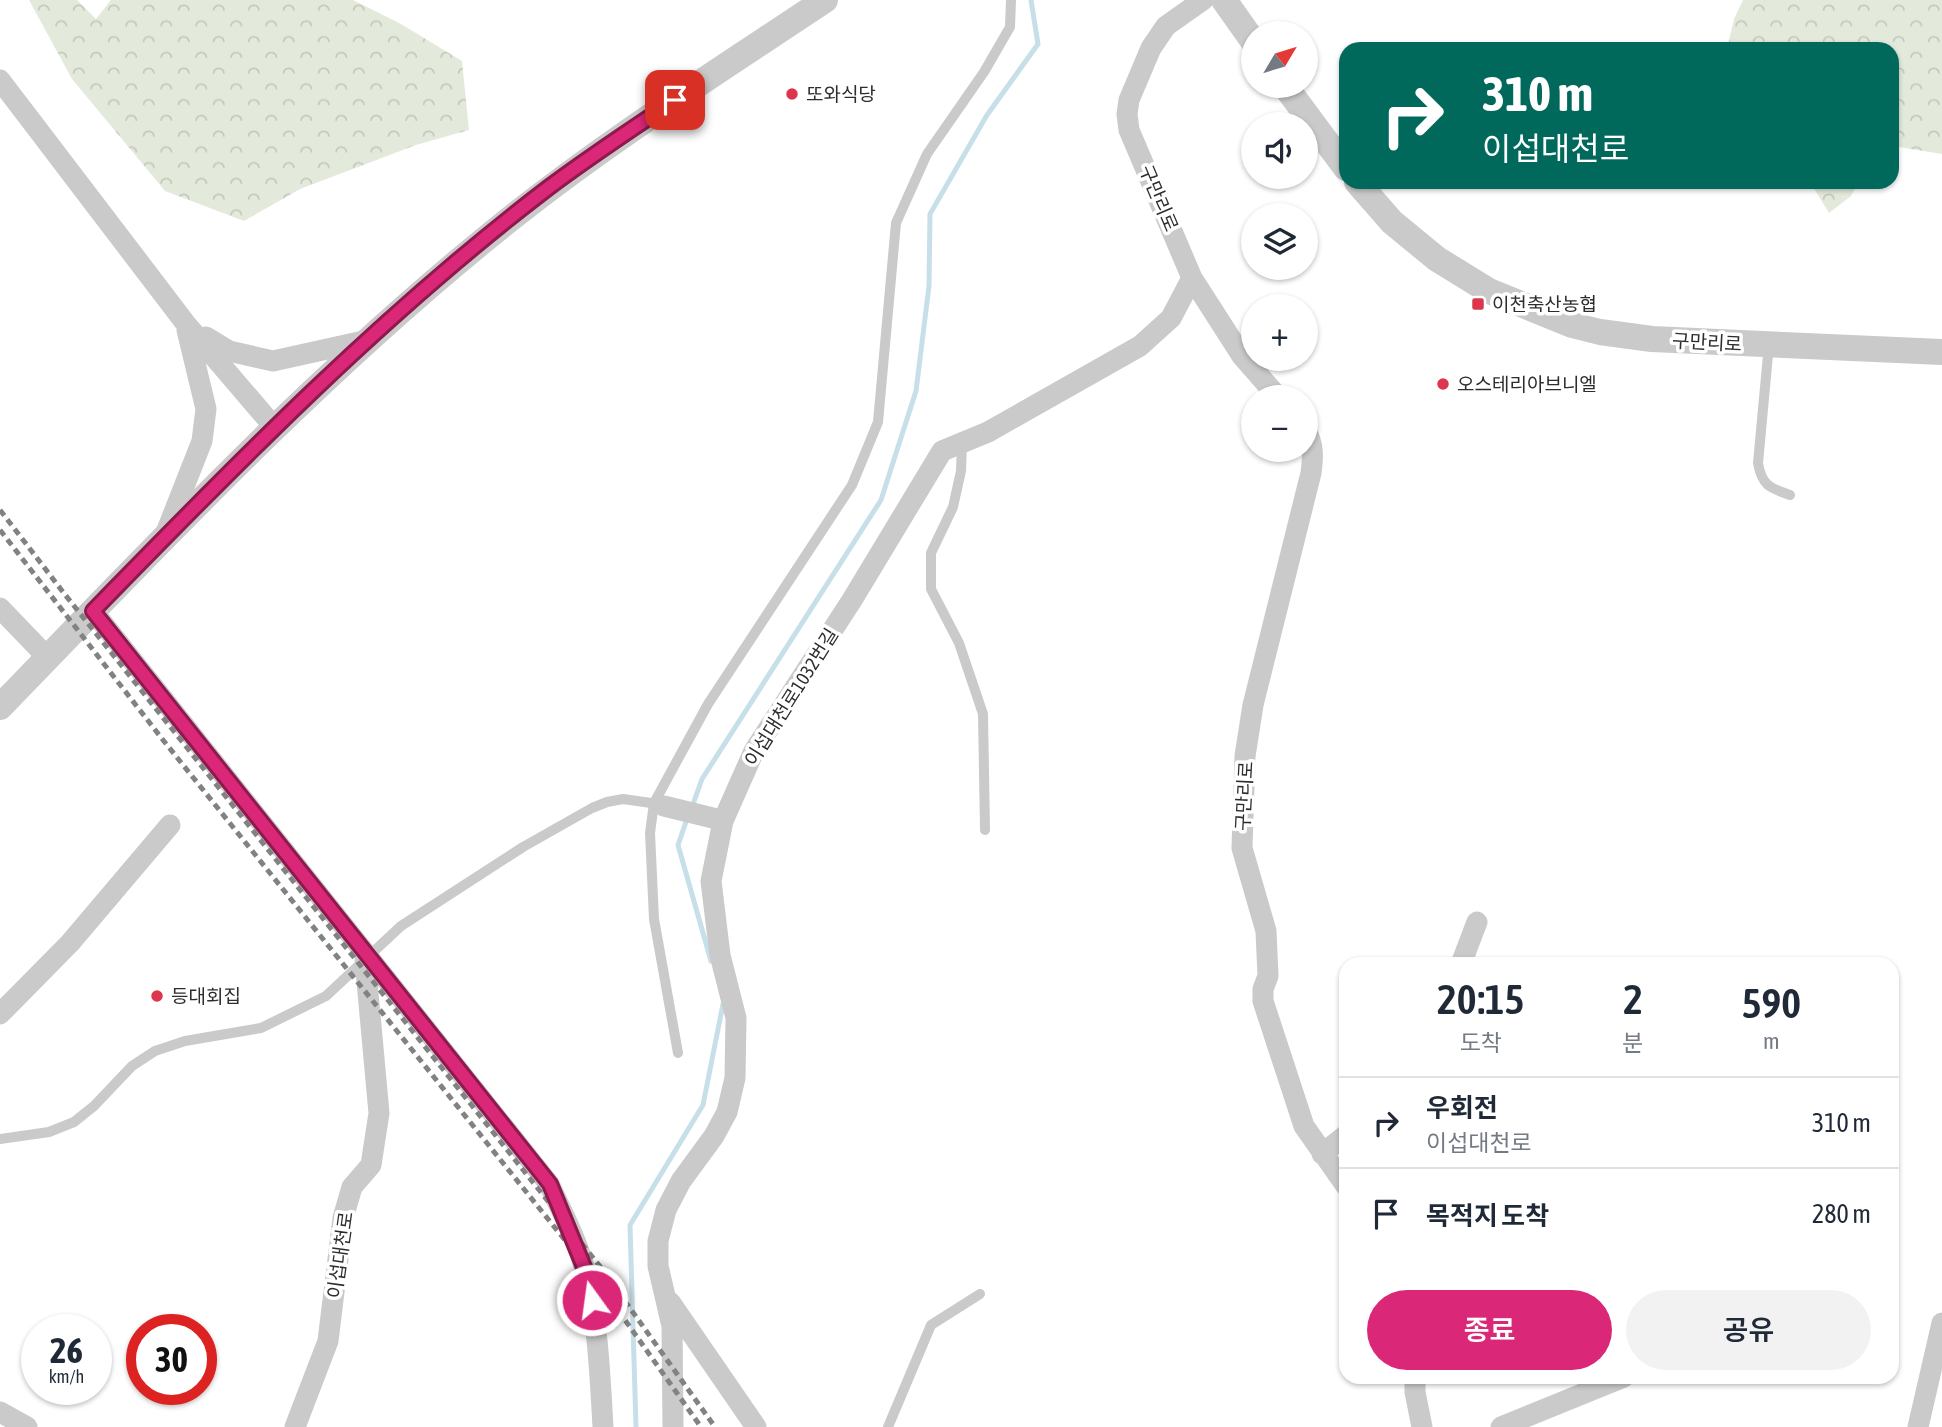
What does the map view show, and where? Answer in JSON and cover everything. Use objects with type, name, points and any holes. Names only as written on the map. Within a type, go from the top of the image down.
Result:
[{"type":"street","points":[[0,707],[163,538],[275,428],[368,340],[488,236],[622,136],[825,0]]},
{"type":"street","name":"구만리로","points":[[1203,0],[1166,26],[1158,36],[1129,100],[1129,130],[1192,278],[1242,356],[1267,385]]},
{"type":"street","points":[[1224,0],[1241,24]]},
{"type":"street","points":[[0,80],[186,324],[275,428]]},
{"type":"street","points":[[1294,98],[1339,159]]},
{"type":"street","name":"구만리로","points":[[1363,189],[1392,222],[1437,259],[1489,291],[1541,313],[1600,332],[1652,339],[1942,352]]},
{"type":"street","name":"이섭대천로1032번길","points":[[673,1427],[672,1326],[658,1266],[658,1241],[666,1210],[681,1181],[714,1136],[727,1112],[735,1078],[736,1018],[720,956],[710,881],[723,821],[754,751],[852,600],[942,451],[988,432],[1140,346],[1171,318],[1192,278]]},
{"type":"street","points":[[186,324],[229,351],[273,361],[368,340]]},
{"type":"street","points":[[163,538],[202,441],[206,409],[186,324]]},
{"type":"street","name":"구만리로","points":[[1312,462],[1253,705],[1245,756],[1241,830],[1242,848],[1266,931],[1268,976],[1263,989],[1263,1001],[1304,1126],[1339,1177]]},
{"type":"street","points":[[0,608],[48,658]]},
{"type":"street","points":[[93,611],[367,958],[550,1184],[584,1267],[592,1300],[600,1366],[603,1427]]},
{"type":"street","points":[[659,804],[717,819]]},
{"type":"street","points":[[0,1014],[70,943],[170,825]]},
{"type":"street","points":[[1464,957],[1477,922]]},
{"type":"street","name":"이섭대천로","points":[[295,1427],[328,1341],[343,1218],[352,1187],[371,1165],[379,1113],[367,958]]},
{"type":"street","points":[[1322,1154],[1339,1141]]},
{"type":"street","points":[[664,1294],[756,1427]]},
{"type":"street","points":[[1918,1427],[1942,1323]]},
{"type":"street","points":[[1415,1384],[1422,1427]]},
{"type":"street","points":[[1501,1427],[1607,1384]]},
{"type":"street","points":[[0,1412],[27,1427]]},
{"type":"lane","points":[[678,1053],[654,919],[650,833],[659,804],[708,704],[852,485],[878,422],[896,223],[927,154],[984,72],[1010,27],[1011,0]]},
{"type":"lane","name":"구만리로","points":[[1769,344],[1758,463],[1760,475],[1766,484],[1790,495]]},
{"type":"lane","points":[[962,443],[961,471],[954,506],[931,553],[930,589],[959,643],[983,714],[985,830]]},
{"type":"lane","points":[[0,1139],[49,1132],[74,1122],[94,1106],[122,1074],[148,1055],[185,1041],[261,1028],[326,996],[401,926],[523,847],[592,808],[623,799],[659,804]]},
{"type":"lane","points":[[888,1427],[931,1325],[980,1294]]},
{"type":"green space","points":[[29,0],[77,0],[96,19],[111,0],[353,0],[401,24],[462,61],[469,130],[416,145],[300,189],[244,221],[165,191],[72,79]]},
{"type":"green space","points":[[1743,0],[1942,0],[1942,154],[1899,147],[1899,42],[1729,42],[1734,19]]},
{"type":"green space","points":[[1814,189],[1854,189],[1851,196],[1829,213]]},
{"type":"waterway","points":[[692,807],[702,779],[881,500],[916,391],[929,286],[930,214],[987,115],[1038,44],[1031,0]]},
{"type":"waterway","points":[[688,816],[678,845],[711,961]]},
{"type":"waterway","points":[[636,1427],[630,1225],[703,1105],[723,1004]]},
{"type":"railway","points":[[0,510],[602,1269],[715,1427]]},
{"type":"railway","points":[[0,530],[163,740],[593,1275],[701,1427]]},
{"type":"place","name":"또와식당","points":[[792,94]]},
{"type":"place","name":"이천축산농협","points":[[1478,304]]},
{"type":"place","name":"오스테리아브니엘","points":[[1443,384]]},
{"type":"place","name":"등대회집","points":[[157,996]]},
{"type":"route","points":[[592,1300],[584,1267],[550,1184],[93,611],[275,428],[422,292],[549,188],[675,100]]}]
